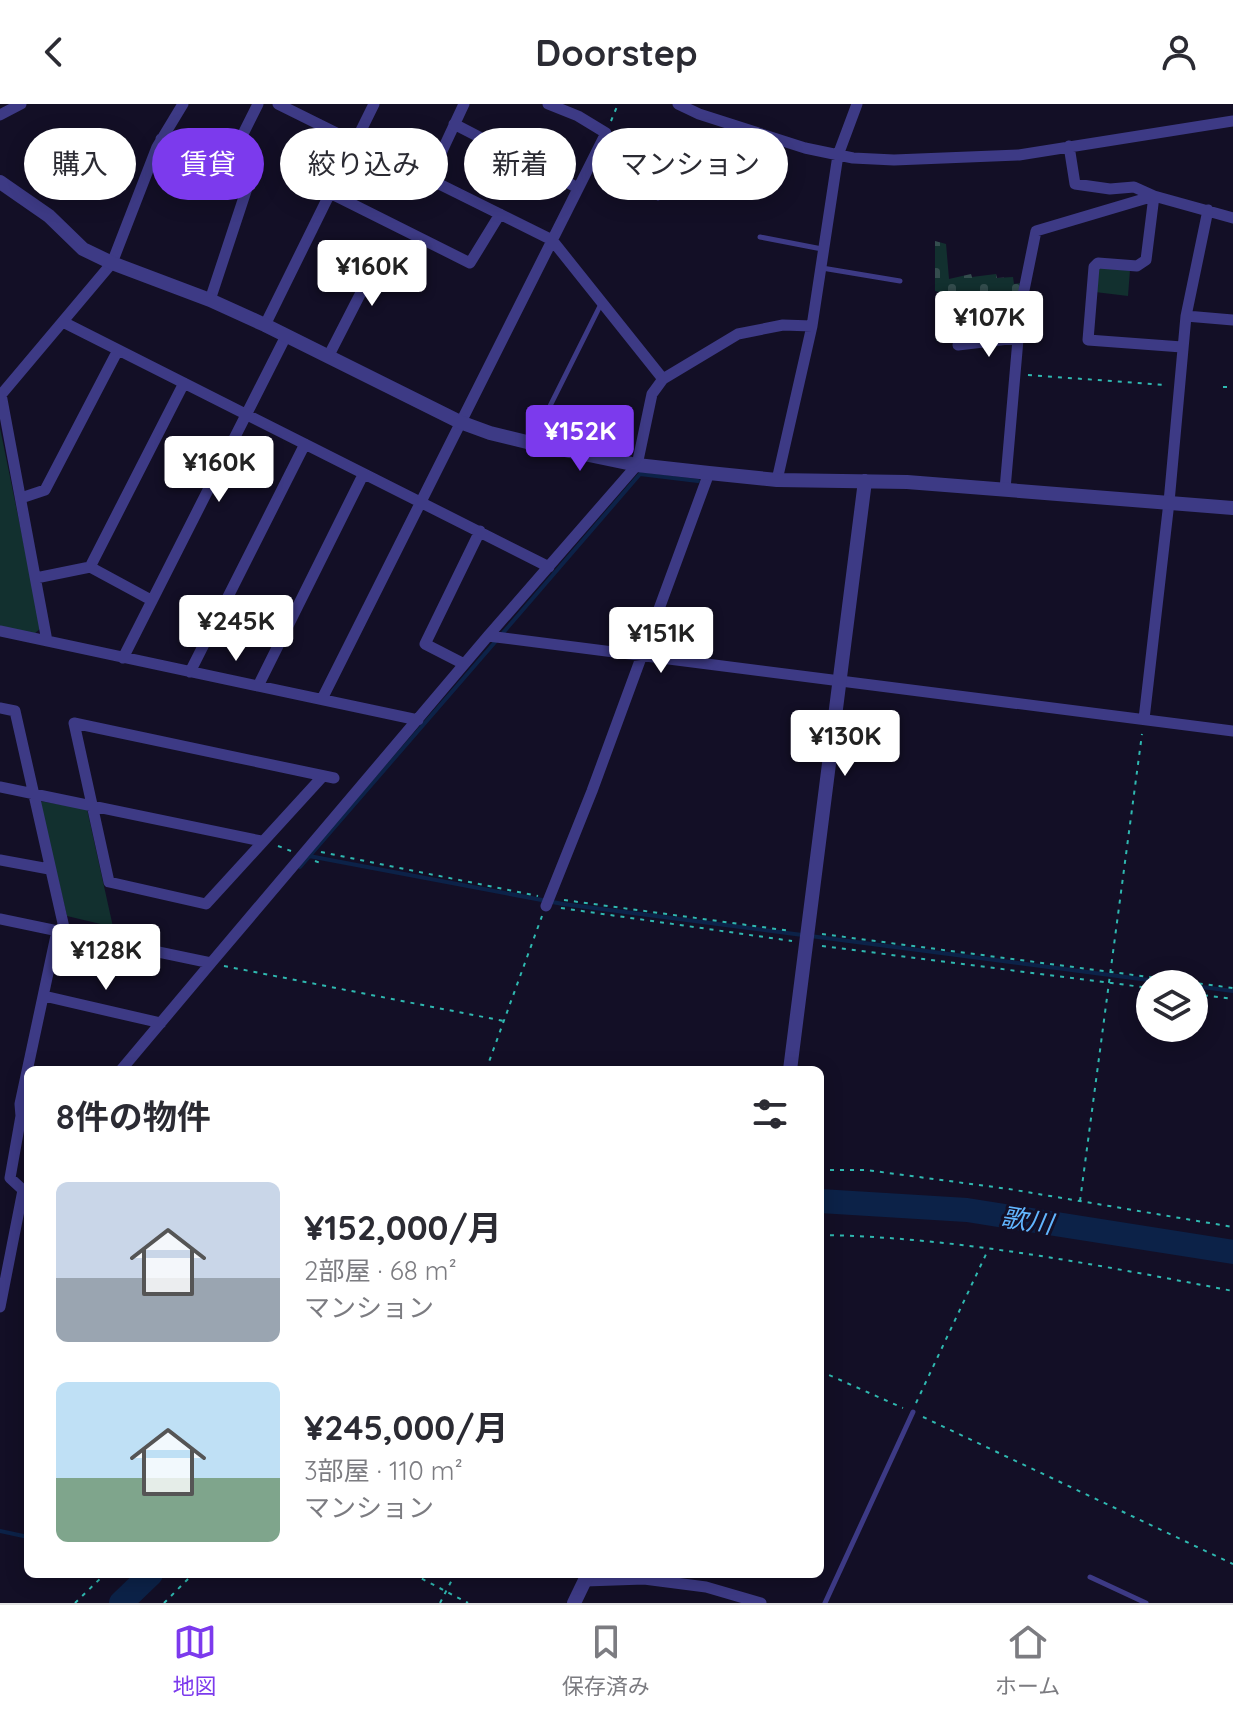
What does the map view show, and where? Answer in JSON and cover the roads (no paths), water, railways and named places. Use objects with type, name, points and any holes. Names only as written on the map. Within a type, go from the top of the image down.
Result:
[{"type":"street","points":[[0,115],[21,104]]},
{"type":"street","points":[[168,128],[183,104]]},
{"type":"street","points":[[246,128],[258,104]]},
{"type":"street","points":[[278,104],[327,128]]},
{"type":"street","points":[[362,128],[374,104]]},
{"type":"street","points":[[448,137],[464,104]]},
{"type":"street","points":[[548,104],[578,116],[595,128]]},
{"type":"street","points":[[678,104],[754,132],[838,155],[894,160],[1004,156],[1233,121]]},
{"type":"street","points":[[777,480],[812,326],[838,155],[857,104]]},
{"type":"street","points":[[454,124],[578,188]]},
{"type":"street","points":[[1069,146],[1075,184],[1110,189],[1134,187],[1154,196],[1233,218]]},
{"type":"street","points":[[322,699],[592,161]]},
{"type":"street","points":[[47,641],[1,395],[112,263],[152,162]]},
{"type":"street","points":[[0,182],[49,216],[83,249],[210,300],[460,422],[490,433],[637,465],[777,480],[865,481],[1005,489],[1233,508]]},
{"type":"street","points":[[448,188],[552,240],[663,379]]},
{"type":"street","points":[[1005,489],[1017,338],[1036,231],[1154,196]]},
{"type":"street","points":[[1154,196],[1146,260],[1137,266],[1098,263],[1094,267],[1088,340],[1182,347]]},
{"type":"street","points":[[210,300],[243,200]]},
{"type":"street","points":[[265,325],[327,200]]},
{"type":"street","points":[[344,200],[470,263],[500,214]]},
{"type":"street","points":[[1144,719],[1169,502],[1182,347],[1208,210]]},
{"type":"street","points":[[328,357],[369,276]]},
{"type":"street","points":[[1186,316],[1233,320]]},
{"type":"street","points":[[63,322],[549,567]]},
{"type":"street","points":[[124,1066],[464,664],[637,465],[652,394],[663,379],[738,334],[783,325],[812,326]]},
{"type":"street","points":[[123,658],[286,336]]},
{"type":"street","points":[[958,345],[1017,338]]},
{"type":"street","points":[[21,498],[45,490],[118,350]]},
{"type":"street","points":[[90,567],[184,383]]},
{"type":"street","points":[[190,672],[305,444]]},
{"type":"street","points":[[547,902],[592,791],[709,473]]},
{"type":"street","points":[[258,686],[363,475]]},
{"type":"street","points":[[791,1066],[865,481]]},
{"type":"street","points":[[464,664],[425,644],[480,531]]},
{"type":"street","points":[[36,578],[90,567],[151,600]]},
{"type":"street","points":[[0,631],[418,720]]},
{"type":"street","points":[[488,636],[1233,731]]},
{"type":"street","points":[[0,708],[15,711],[61,932],[28,1066]]},
{"type":"street","points":[[74,723],[329,777],[261,841],[206,904],[109,882],[91,805],[74,723]]},
{"type":"street","points":[[0,787],[261,841]]},
{"type":"street","points":[[0,860],[49,869]]},
{"type":"street","points":[[0,919],[211,963]]},
{"type":"street","points":[[44,996],[161,1023]]},
{"type":"street","points":[[24,1086],[10,1178],[24,1184]]},
{"type":"street","points":[[0,1307],[24,1194]]},
{"type":"street","points":[[574,1603],[586,1578]]},
{"type":"street","points":[[616,1578],[706,1587],[761,1603]]},
{"type":"lane","points":[[781,242],[783,232]]},
{"type":"lane","points":[[760,237],[824,250]]},
{"type":"lane","points":[[822,268],[900,281]]},
{"type":"lane","points":[[887,278],[889,268]]},
{"type":"lane","points":[[531,443],[601,303]]},
{"type":"lane","points":[[825,1603],[913,1412]]},
{"type":"lane","points":[[1090,1577],[1146,1603]]},
{"type":"waterway","points":[[502,634],[640,474],[698,481]]},
{"type":"waterway","points":[[300,867],[496,641]]},
{"type":"waterway","points":[[309,856],[563,904],[1136,978]]},
{"type":"waterway","points":[[1208,988],[1233,991]]},
{"type":"waterway","name":"歌川","points":[[824,1201],[967,1210],[1233,1252]]},
{"type":"waterway","points":[[0,1531],[24,1536]]},
{"type":"waterway","name":"歌川","points":[[121,1603],[147,1578]]}]
